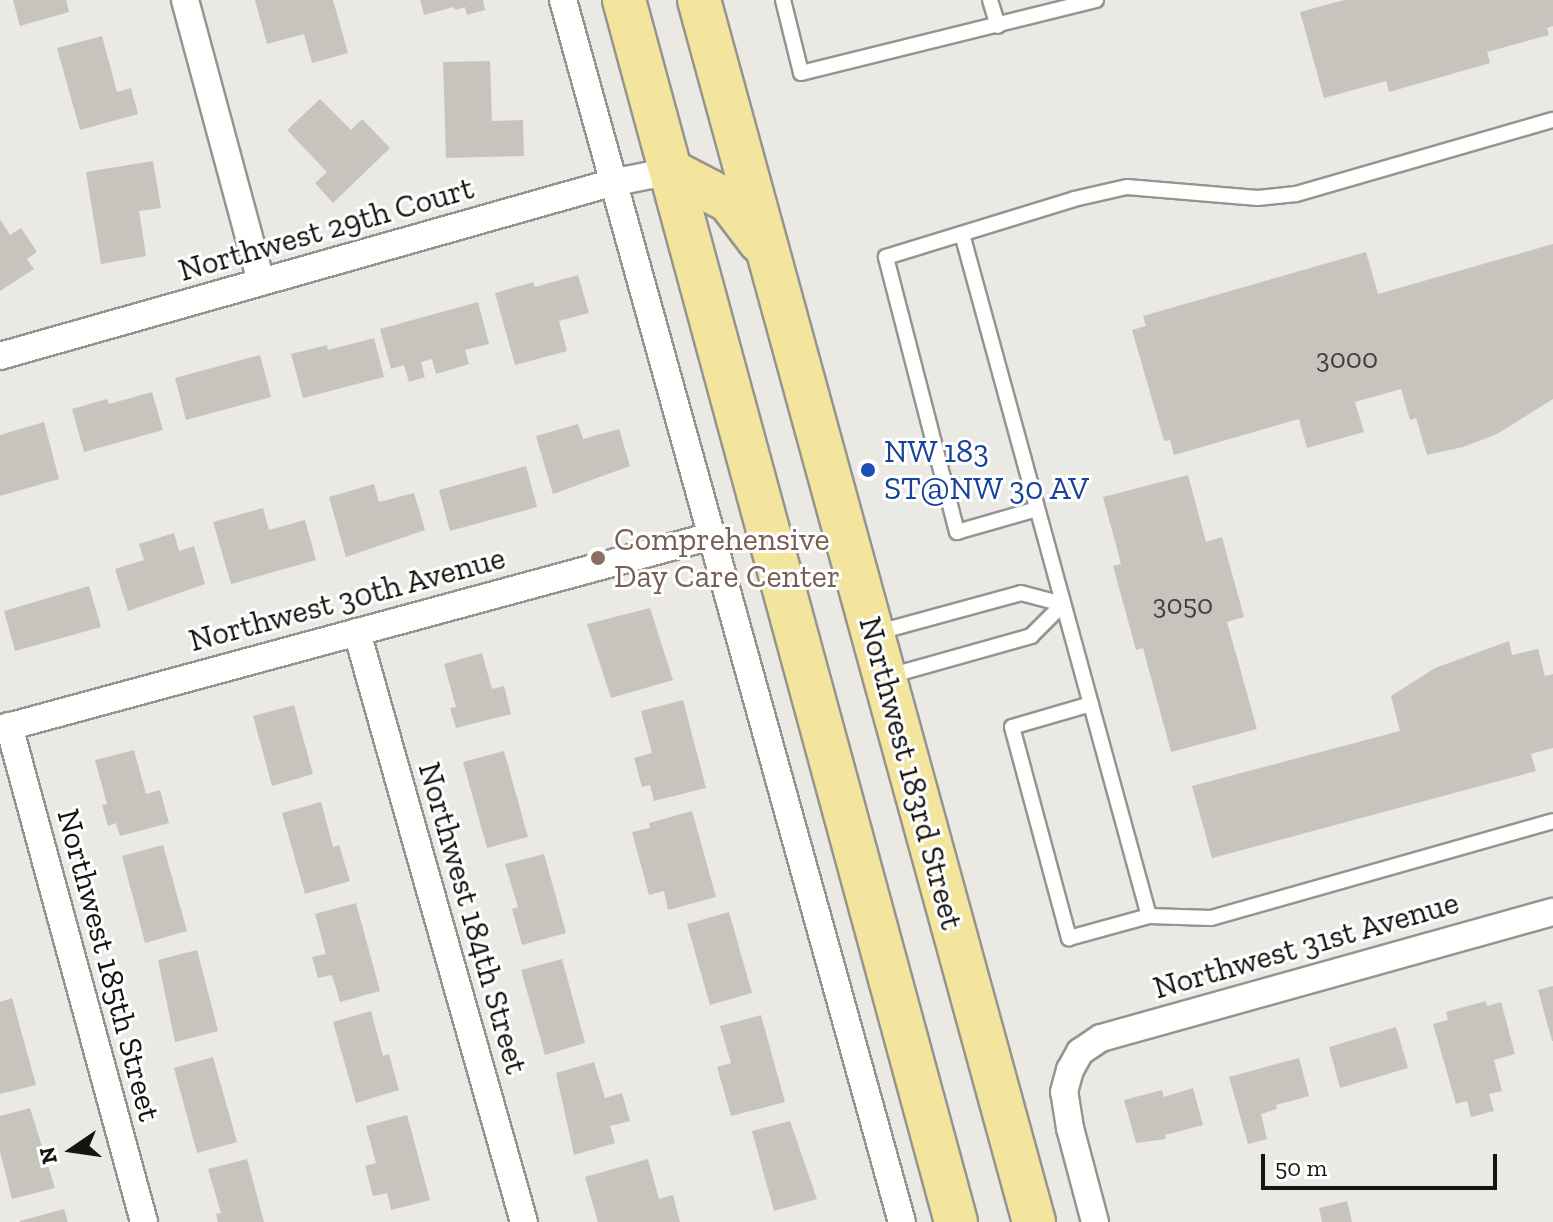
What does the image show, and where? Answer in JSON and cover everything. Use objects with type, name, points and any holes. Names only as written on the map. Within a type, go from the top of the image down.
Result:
[{"type":"main road","points":[[624,0],[956,1222]]},
{"type":"main road","name":"Northwest 183rd Street","points":[[699,0],[1034,1222]]},
{"type":"main road","points":[[671,171],[729,201],[770,256]]},
{"type":"street","points":[[185,0],[261,282]]},
{"type":"street","points":[[563,0],[611,183],[902,1222]]},
{"type":"street","name":"Northwest 29th Court","points":[[0,356],[611,183],[671,171]]},
{"type":"street","name":"Northwest 30th Avenue","points":[[4,728],[712,536]]},
{"type":"street","name":"Northwest 184th Street","points":[[357,632],[524,1222]]},
{"type":"street","name":"Northwest 185th Street","points":[[4,728],[144,1222]]},
{"type":"street","name":"Northwest 31st Avenue","points":[[1095,1222],[1070,1128],[1064,1092],[1070,1070],[1080,1052],[1101,1038],[1553,912]]},
{"type":"lane","points":[[783,0],[801,73],[1096,0]]},
{"type":"lane","points":[[990,0],[998,26]]},
{"type":"lane","points":[[1037,509],[957,532],[886,257],[1074,199],[1127,187],[1258,198],[1296,194],[1553,120]]},
{"type":"lane","points":[[962,234],[1149,916]]},
{"type":"lane","points":[[873,633],[1021,593],[1063,604]]},
{"type":"lane","points":[[885,677],[1031,636],[1063,604]]},
{"type":"lane","points":[[1091,704],[1012,727],[1069,938],[1149,916],[1211,918],[1553,821]]},
{"type":"building","points":[[13,0],[66,0],[69,12],[20,26]]},
{"type":"building","points":[[255,0],[333,0],[348,53],[312,63],[304,34],[267,44]]},
{"type":"building","points":[[420,0],[483,0],[485,10],[467,15],[465,7],[455,10],[454,7],[424,15]]},
{"type":"building","points":[[1344,0],[1553,0],[1553,26],[1547,28],[1549,35],[1487,52],[1490,63],[1389,92],[1386,81],[1324,98],[1300,12]]},
{"type":"building","points":[[102,36],[117,92],[131,88],[138,114],[80,130],[57,48]]},
{"type":"building","points":[[490,61],[492,121],[523,120],[524,156],[446,158],[443,62]]},
{"type":"building","points":[[320,99],[351,130],[362,119],[390,148],[333,203],[315,183],[327,172],[287,130]]},
{"type":"building","points":[[153,161],[161,208],[139,211],[146,256],[101,264],[86,172]]},
{"type":"building","points":[[0,219],[10,235],[21,228],[37,252],[27,259],[34,269],[0,291]]},
{"type":"building","points":[[1553,244],[1553,399],[1497,434],[1463,447],[1427,455],[1416,418],[1410,420],[1401,389],[1355,402],[1364,432],[1307,448],[1299,419],[1174,455],[1170,440],[1164,441],[1132,330],[1146,326],[1143,316],[1366,252],[1378,294]]},
{"type":"building","points":[[578,275],[589,313],[559,321],[567,351],[515,365],[495,293],[533,282],[535,287]]},
{"type":"building","points":[[478,302],[489,344],[465,350],[469,364],[436,374],[432,359],[421,362],[425,377],[409,382],[404,365],[391,369],[380,329]]},
{"type":"building","points":[[374,338],[384,377],[303,398],[291,354],[327,345],[328,350]]},
{"type":"building","points":[[260,355],[271,397],[186,420],[175,378]]},
{"type":"building","points":[[152,392],[163,430],[84,452],[72,409],[107,399],[109,404]]},
{"type":"building","points":[[44,422],[59,479],[0,496],[0,435]]},
{"type":"building","points":[[578,424],[583,439],[619,429],[630,466],[553,494],[536,436]]},
{"type":"building","points":[[526,466],[537,507],[450,531],[439,490]]},
{"type":"building","points":[[1188,475],[1206,542],[1222,537],[1244,617],[1227,622],[1257,729],[1171,752],[1143,648],[1136,650],[1113,566],[1121,564],[1103,497]]},
{"type":"building","points":[[374,484],[379,502],[414,493],[425,530],[346,557],[329,497]]},
{"type":"building","points":[[263,508],[269,530],[305,520],[316,560],[231,584],[213,522]]},
{"type":"building","points":[[174,533],[179,551],[194,546],[205,584],[128,611],[115,569],[144,560],[139,544]]},
{"type":"building","points":[[89,586],[101,627],[15,651],[4,611]]},
{"type":"building","points":[[650,608],[673,680],[611,698],[587,624]]},
{"type":"building","points":[[1509,641],[1512,655],[1538,649],[1545,676],[1553,674],[1553,748],[1531,754],[1536,771],[1212,858],[1192,786],[1400,731],[1391,696],[1435,668]]},
{"type":"building","points":[[482,653],[492,689],[504,686],[511,714],[456,728],[450,708],[456,707],[444,664]]},
{"type":"building","points":[[683,700],[706,788],[654,801],[650,785],[642,787],[634,758],[652,753],[641,711]]},
{"type":"building","points":[[294,705],[313,774],[272,786],[253,716]]},
{"type":"building","points":[[134,750],[146,794],[160,790],[169,823],[120,836],[116,823],[108,826],[102,805],[107,804],[95,760]]},
{"type":"building","points":[[504,751],[528,837],[487,848],[463,762]]},
{"type":"building","points":[[321,802],[333,847],[339,845],[350,881],[305,894],[282,813]]},
{"type":"building","points":[[692,811],[716,897],[668,910],[664,891],[649,895],[632,832],[650,828],[649,823]]},
{"type":"building","points":[[163,845],[187,931],[145,943],[122,856]]},
{"type":"building","points":[[544,854],[566,933],[522,945],[512,909],[518,907],[505,864]]},
{"type":"building","points":[[356,903],[380,991],[340,1002],[332,975],[318,978],[312,957],[326,954],[315,914]]},
{"type":"building","points":[[729,912],[752,993],[710,1005],[687,924]]},
{"type":"building","points":[[197,950],[218,1031],[175,1042],[158,960]]},
{"type":"building","points":[[562,959],[585,1043],[545,1055],[521,970]]},
{"type":"building","points":[[1553,986],[1553,1041],[1552,1041],[1538,990]]},
{"type":"building","points":[[12,998],[36,1085],[0,1094],[0,1002]]},
{"type":"building","points":[[1486,1001],[1487,1006],[1501,1002],[1515,1054],[1494,1060],[1502,1091],[1489,1094],[1494,1111],[1471,1117],[1467,1101],[1456,1104],[1433,1024],[1448,1020],[1446,1012]]},
{"type":"building","points":[[371,1011],[383,1056],[389,1054],[399,1090],[356,1103],[333,1022]]},
{"type":"building","points":[[761,1015],[785,1102],[731,1116],[717,1067],[731,1063],[720,1026]]},
{"type":"building","points":[[1396,1027],[1408,1068],[1340,1088],[1329,1047]]},
{"type":"building","points":[[213,1057],[237,1142],[197,1153],[174,1068]]},
{"type":"building","points":[[1299,1058],[1309,1096],[1276,1105],[1277,1109],[1261,1114],[1267,1139],[1248,1144],[1229,1077]]},
{"type":"building","points":[[594,1062],[605,1098],[622,1093],[630,1121],[610,1126],[615,1143],[574,1155],[556,1073]]},
{"type":"building","points":[[1193,1088],[1203,1125],[1165,1135],[1166,1139],[1136,1143],[1124,1100],[1162,1090],[1164,1097]]},
{"type":"building","points":[[30,1108],[55,1188],[12,1199],[0,1152],[0,1116]]},
{"type":"building","points":[[407,1115],[430,1200],[391,1210],[387,1193],[373,1196],[365,1166],[376,1163],[366,1126]]},
{"type":"building","points":[[790,1121],[817,1199],[774,1211],[752,1131]]},
{"type":"building","points":[[247,1159],[264,1222],[218,1222],[216,1214],[221,1213],[208,1169]]},
{"type":"building","points":[[648,1159],[659,1199],[673,1195],[680,1222],[598,1222],[585,1177]]},
{"type":"building","points":[[1347,1201],[1352,1222],[1322,1222],[1319,1208]]},
{"type":"building","points":[[64,1209],[68,1222],[20,1222],[20,1221]]},
{"type":"place","name":"NW 183 ST@NW 30 AV","points":[[868,470]]},
{"type":"place","name":"Comprehensive Day Care Center","points":[[598,558]]}]
